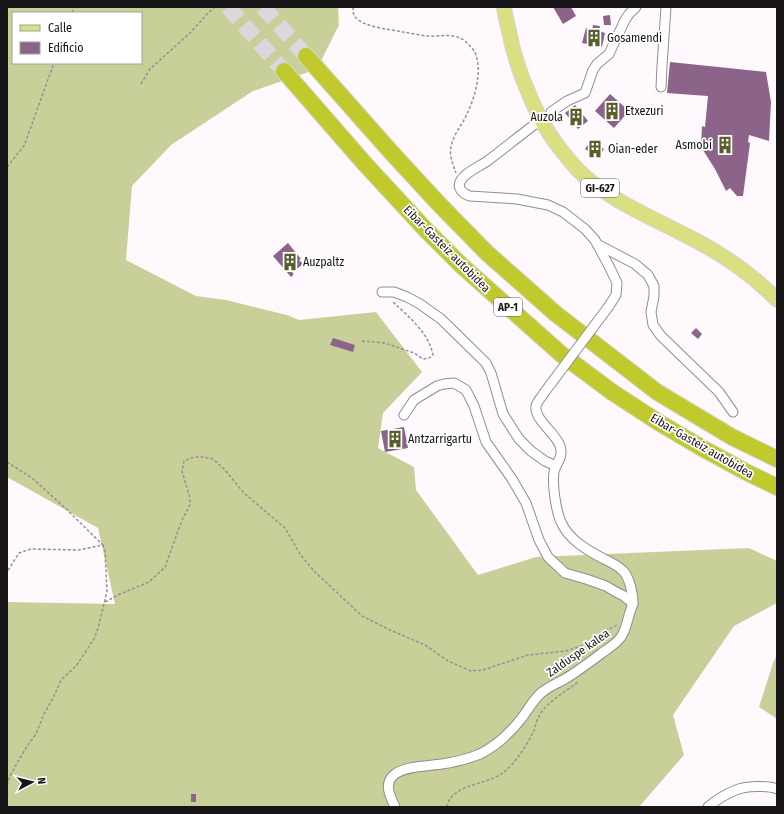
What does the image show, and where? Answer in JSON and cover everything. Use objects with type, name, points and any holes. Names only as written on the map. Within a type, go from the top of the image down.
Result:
[{"type":"highway","name":"Eibar-Gasteiz autobidea","points":[[306,56],[439,204],[487,253],[556,314],[657,392],[732,437],[777,459]]},
{"type":"highway","name":"Eibar-Gasteiz autobidea","points":[[284,71],[365,164],[425,229],[461,265],[561,354],[612,392],[658,422],[702,448],[777,487]]},
{"type":"highway","points":[[746,472],[755,484],[777,497]]},
{"type":"main road","name":"GI-627","points":[[504,7],[513,49],[525,86],[537,114],[554,142],[579,170],[611,195],[719,254],[736,265],[777,300]]},
{"type":"street","points":[[552,112],[567,101],[585,93],[593,70],[597,64],[609,54],[625,20],[627,11],[636,7]]},
{"type":"street","points":[[661,87],[666,7]]},
{"type":"street","points":[[534,125],[490,159],[466,174],[460,181],[459,186],[461,191],[468,196],[517,199],[540,203],[556,208],[586,228],[597,244],[635,264],[648,275],[654,286],[651,312],[653,325],[661,336],[719,392],[734,412]]},
{"type":"street","name":"Zalduspe kalea","points":[[395,807],[388,790],[389,783],[395,774],[412,768],[464,759],[479,754],[497,744],[514,728],[531,704],[543,692],[571,675],[616,642],[626,629],[633,604],[626,574],[623,570],[575,542],[566,532],[561,523],[557,512],[554,490],[554,474],[561,456],[560,446],[537,413],[536,404],[616,295],[617,284],[597,244]]},
{"type":"street","points":[[382,292],[394,292],[420,304],[441,319],[486,363],[491,374],[503,414],[519,439],[545,461],[556,466]]},
{"type":"street","points":[[404,416],[414,400],[437,386],[454,383],[466,390],[474,406],[486,442],[512,479],[526,504],[539,540],[548,557],[565,573],[606,586],[624,596],[633,604]]},
{"type":"street","points":[[708,807],[737,789],[761,786],[777,789]]},
{"type":"path","points":[[141,84],[150,69],[191,32],[215,7]]},
{"type":"path","points":[[353,7],[353,13],[356,18],[372,26],[426,36],[458,37],[464,40],[476,54],[478,69],[472,102],[452,141],[450,149],[456,176],[460,181]]},
{"type":"path","points":[[7,167],[24,146],[54,64]]},
{"type":"path","points":[[362,341],[385,343],[414,353],[423,359],[429,358],[433,355],[432,347],[427,338],[415,324],[382,292]]},
{"type":"path","points":[[105,602],[148,582],[165,567],[182,520],[190,505],[190,498],[182,471],[184,461],[194,457],[203,457],[213,459],[224,469],[244,493],[285,528],[300,554],[314,571],[362,616],[425,645],[448,661],[471,671],[483,670],[528,656],[566,651],[584,645],[611,628],[628,620]]},
{"type":"path","points":[[7,462],[32,478],[103,545],[105,552],[107,591],[100,625],[94,640],[76,666],[61,680],[43,716],[36,734],[10,776],[7,785]]},
{"type":"path","points":[[7,572],[19,553],[31,549],[79,550],[103,545]]},
{"type":"path","points":[[446,807],[454,793],[461,789],[497,777],[504,772],[513,763],[528,742],[540,714],[548,704],[583,678]]},
{"type":"green space","points":[[7,7],[338,7],[339,25],[317,69],[253,91],[171,145],[132,186],[126,260],[196,296],[226,300],[287,315],[299,320],[376,312],[422,372],[383,413],[378,448],[414,467],[416,490],[478,575],[536,557],[749,548],[777,561],[777,603],[734,626],[673,715],[684,755],[639,807],[7,807],[7,602],[115,604],[98,528],[7,477]]},
{"type":"green space","points":[[777,655],[777,719],[759,707]]},
{"type":"building","points":[[553,7],[571,7],[576,16],[563,24]]},
{"type":"building","points":[[610,15],[611,25],[604,25],[603,16]]},
{"type":"building","name":"Gosamendi","points":[[593,25],[600,26],[599,31],[605,33],[602,47],[582,43],[586,28],[592,30]]},
{"type":"building","points":[[670,62],[766,72],[771,102],[769,141],[749,135],[748,142],[750,143],[743,196],[737,196],[730,188],[726,191],[715,169],[701,147],[702,126],[705,127],[708,96],[667,93]]},
{"type":"building","name":"Etxezuri","points":[[610,94],[629,111],[614,128],[595,111]]},
{"type":"building","name":"Auzola","points":[[575,105],[588,121],[578,129],[565,113]]},
{"type":"building","name":"Oian-eder","points":[[591,140],[604,149],[598,158],[585,149]]},
{"type":"building","name":"Auzpaltz","points":[[288,243],[301,259],[299,260],[303,264],[292,273],[294,274],[291,277],[273,256]]},
{"type":"building","points":[[696,328],[702,334],[698,339],[691,333]]},
{"type":"building","points":[[333,338],[355,345],[353,352],[330,345]]},
{"type":"building","name":"Antzarrigartu","points":[[404,427],[408,448],[385,452],[381,431]]},
{"type":"building","points":[[191,794],[196,794],[196,802],[191,802]]},
{"type":"tunnel","points":[[228,7],[284,71]]},
{"type":"tunnel","points":[[263,7],[306,56]]},
{"type":"place","name":"Gosamendi","points":[[594,38]]},
{"type":"place","name":"Etxezuri","points":[[612,111]]},
{"type":"place","name":"Auzola","points":[[576,117]]},
{"type":"place","name":"Asmobi","points":[[725,145]]},
{"type":"place","name":"Oian-eder","points":[[595,149]]},
{"type":"place","name":"Auzpaltz","points":[[290,262]]},
{"type":"place","name":"Antzarrigartu","points":[[395,439]]}]
